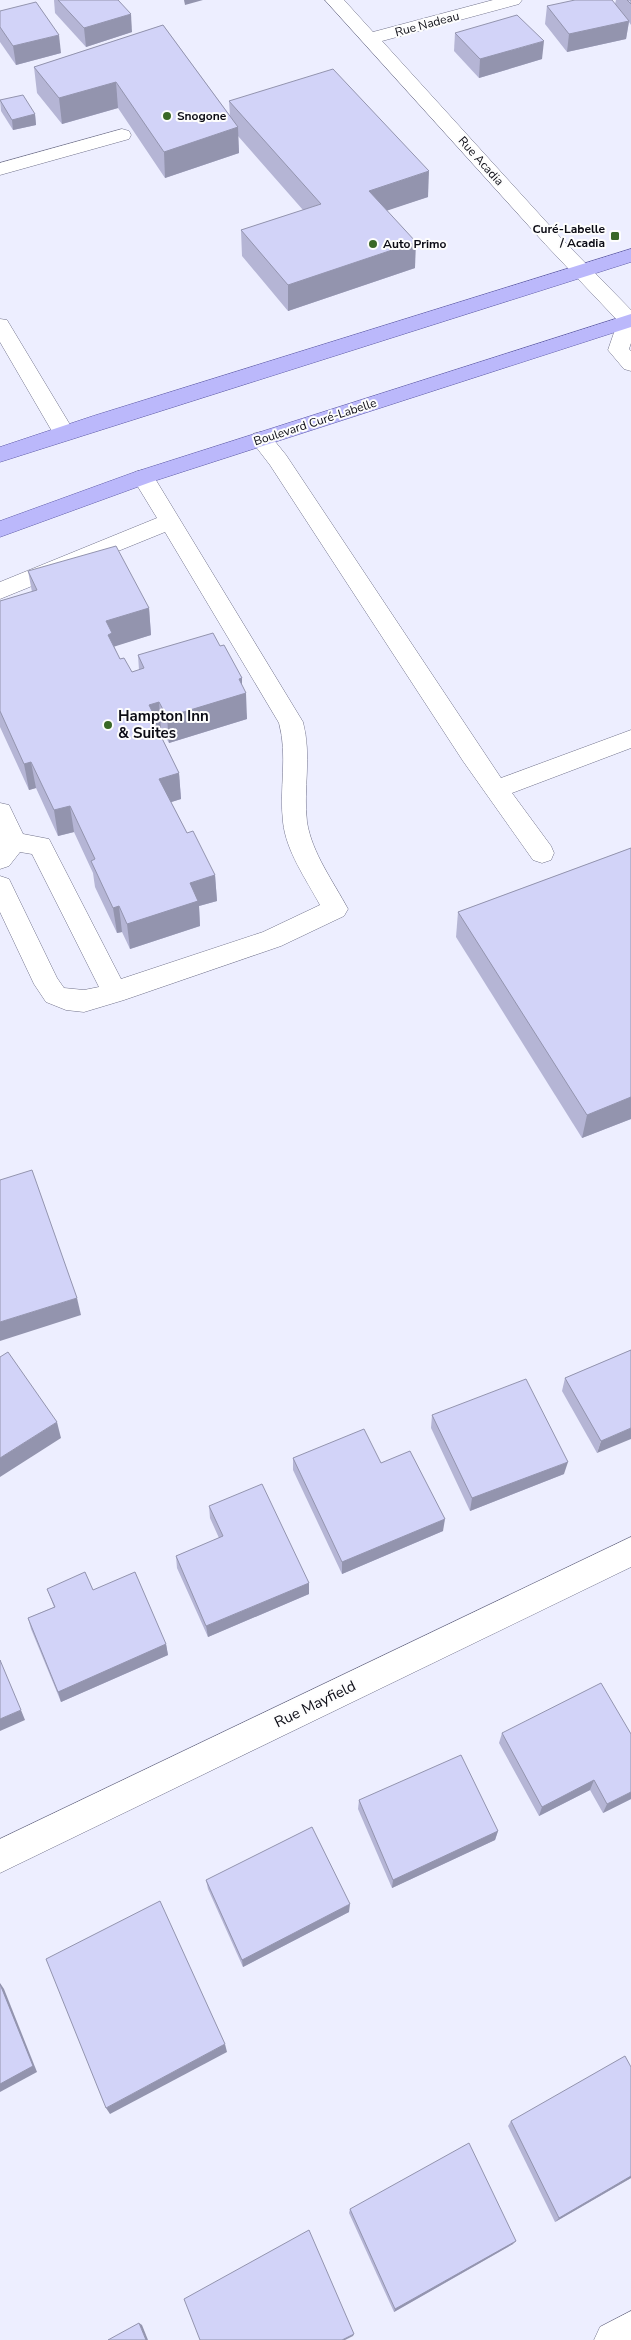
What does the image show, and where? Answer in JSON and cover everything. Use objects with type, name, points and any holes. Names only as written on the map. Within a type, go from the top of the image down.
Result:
[{"type":"main road","points":[[2,450],[64,433],[631,255]]},
{"type":"main road","name":"Boulevard Curé-Labelle","points":[[0,529],[143,476],[630,320]]},
{"type":"street","name":"Rue Acadia","points":[[334,0],[581,270],[630,320]]},
{"type":"street","name":"Rue Nadeau","points":[[370,39],[513,0]]},
{"type":"street","points":[[0,169],[122,135]]},
{"type":"street","points":[[630,320],[618,350],[631,364]]},
{"type":"street","points":[[0,325],[64,433]]},
{"type":"street","points":[[262,438],[497,789],[542,853]]},
{"type":"street","points":[[0,886],[47,984],[55,995],[66,1000],[84,1001],[115,993],[272,939],[335,909],[302,844],[295,824],[294,798],[298,759],[296,737],[291,722],[143,476]]},
{"type":"street","points":[[0,591],[171,521]]},
{"type":"street","points":[[497,789],[631,739]]},
{"type":"street","points":[[0,812],[7,851],[40,846],[115,993]]},
{"type":"street","name":"Rue Mayfield","points":[[0,1856],[631,1551]]},
{"type":"street","points":[[613,2340],[631,2330]]},
{"type":"building","points":[[58,0],[118,0],[131,14],[84,28]]},
{"type":"building","points":[[575,0],[612,0],[629,21],[569,34],[547,6]]},
{"type":"building","points":[[36,2],[59,35],[13,46],[0,27],[0,11]]},
{"type":"building","points":[[517,15],[544,41],[480,59],[455,33]]},
{"type":"building","points":[[163,25],[238,127],[164,152],[116,82],[59,98],[34,67]]},
{"type":"building","points":[[333,69],[429,171],[369,191],[416,242],[288,285],[241,230],[321,204],[229,101]]},
{"type":"building","points":[[23,95],[35,114],[12,120],[0,100]]},
{"type":"building","points":[[116,546],[149,608],[106,621],[112,633],[108,635],[120,659],[124,658],[132,672],[144,668],[138,655],[213,633],[220,646],[224,645],[242,678],[239,679],[246,693],[167,717],[159,702],[149,705],[157,721],[154,722],[179,773],[159,779],[187,833],[193,831],[215,875],[190,883],[198,901],[127,924],[119,906],[113,908],[91,861],[95,859],[70,806],[54,810],[31,762],[24,764],[0,711],[0,601],[37,590],[28,571]]},
{"type":"building","points":[[631,848],[631,1097],[587,1115],[458,912]]},
{"type":"building","points":[[32,1170],[77,1298],[0,1322],[0,1180]]},
{"type":"building","points":[[631,1350],[631,1428],[601,1441],[565,1378]]},
{"type":"building","points":[[8,1352],[57,1422],[0,1458],[0,1357]]},
{"type":"building","points":[[526,1379],[568,1462],[472,1498],[432,1415]]},
{"type":"building","points":[[364,1429],[381,1463],[410,1451],[445,1519],[342,1562],[293,1458]]},
{"type":"building","points":[[262,1484],[309,1583],[206,1626],[176,1556],[223,1536],[209,1506]]},
{"type":"building","points":[[85,1572],[93,1590],[135,1572],[166,1644],[58,1692],[28,1618],[55,1607],[47,1589]]},
{"type":"building","points":[[0,1660],[21,1710],[0,1719]]},
{"type":"building","points":[[601,1683],[631,1734],[631,1792],[607,1804],[594,1780],[542,1807],[502,1733]]},
{"type":"building","points":[[461,1755],[498,1831],[393,1880],[359,1800]]},
{"type":"building","points":[[312,1827],[350,1904],[242,1960],[206,1880]]},
{"type":"building","points":[[160,1901],[225,2044],[106,2108],[46,1959]]},
{"type":"building","points":[[0,1984],[33,2066],[0,2084]]},
{"type":"building","points":[[625,2056],[631,2067],[631,2176],[559,2218],[511,2121]]},
{"type":"building","points":[[469,2143],[516,2241],[395,2309],[350,2209]]},
{"type":"building","points":[[309,2230],[354,2334],[342,2340],[200,2340],[184,2299]]},
{"type":"building","points":[[139,2323],[146,2340],[108,2340]]},
{"type":"place","name":"Snogone","points":[[167,116]]},
{"type":"place","name":"Curé-Labelle / Acadia","points":[[615,236]]},
{"type":"place","name":"Auto Primo","points":[[373,244]]},
{"type":"place","name":"Hampton Inn & Suites","points":[[108,725]]}]
